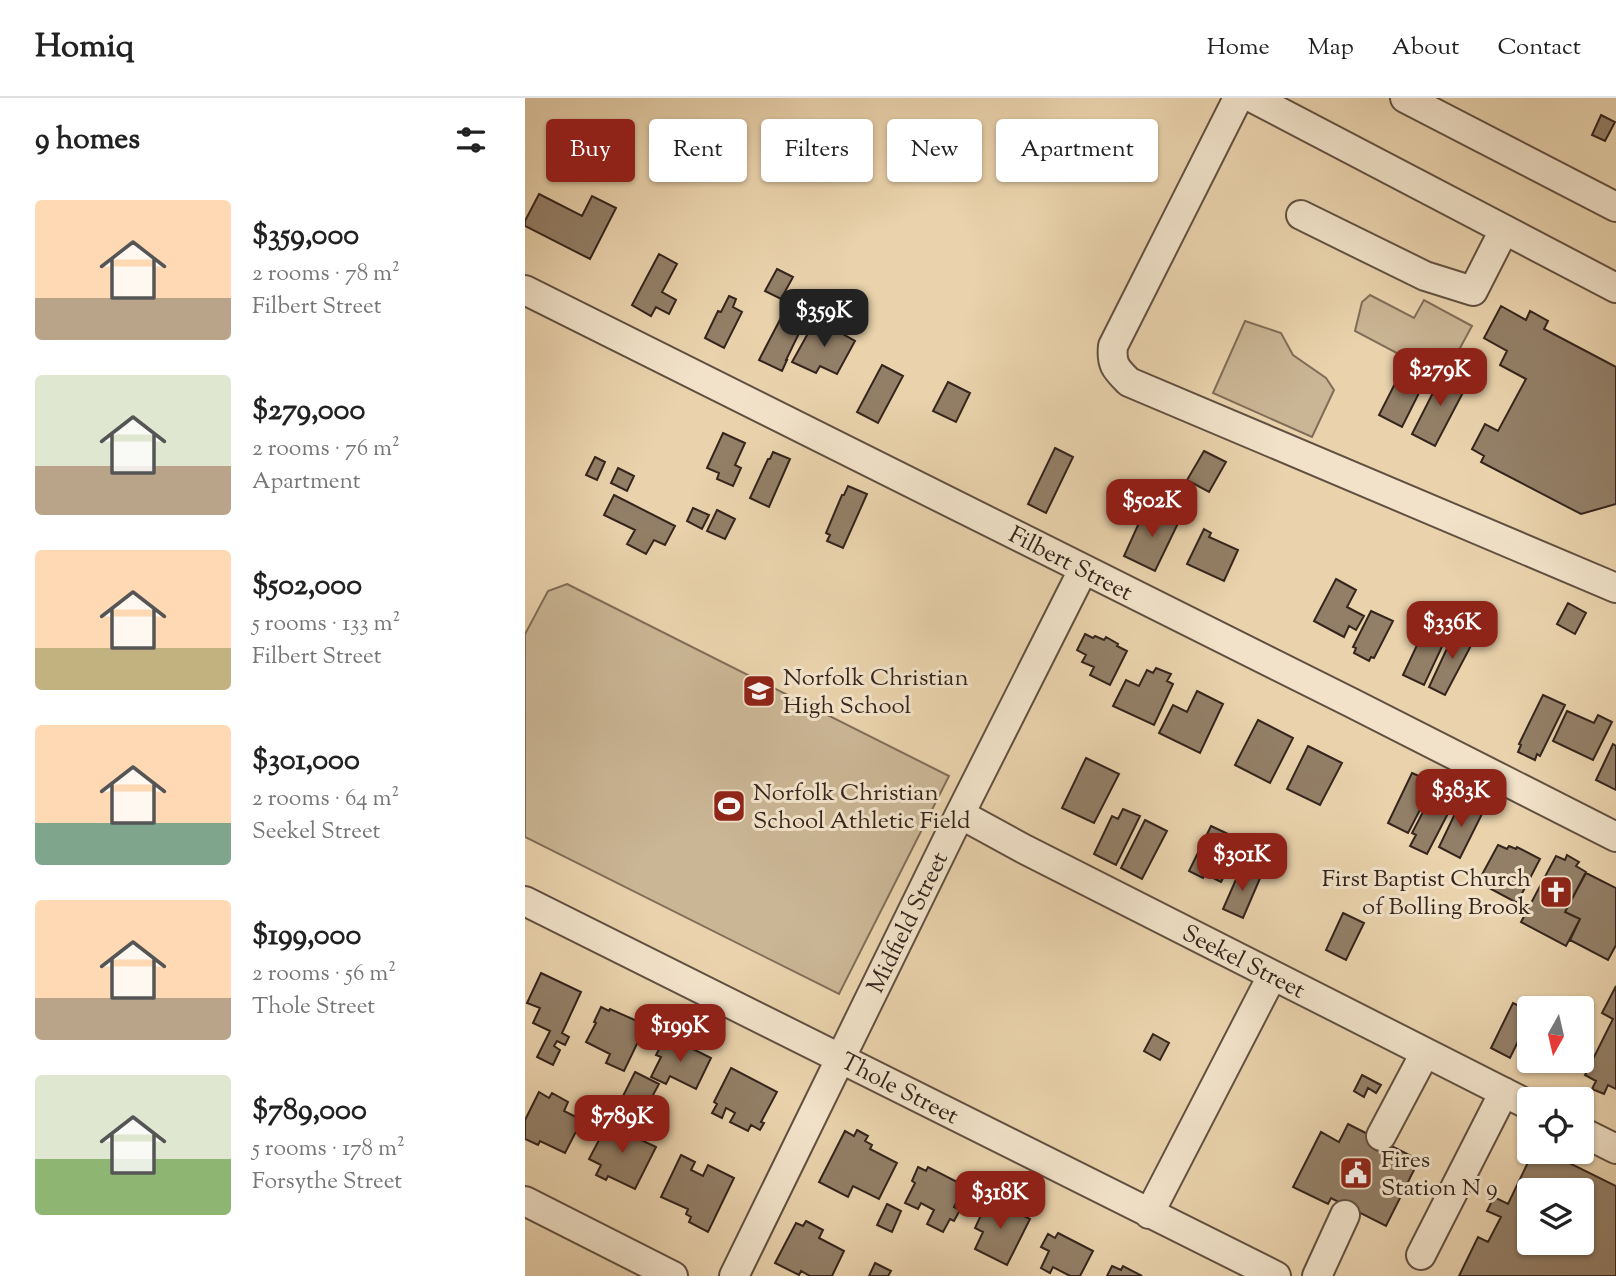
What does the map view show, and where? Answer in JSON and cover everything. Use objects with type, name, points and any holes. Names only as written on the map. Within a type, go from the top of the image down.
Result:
[{"type":"street","points":[[1238,98],[1113,346],[1112,359],[1117,369],[1129,382],[1616,587]]},
{"type":"street","points":[[1253,98],[1616,288]]},
{"type":"street","points":[[1405,98],[1616,207]]},
{"type":"street","points":[[1301,215],[1425,276],[1473,291],[1504,230]]},
{"type":"street","name":"Filbert Street","points":[[525,290],[1616,837]]},
{"type":"street","name":"Midfield Street","points":[[734,1276],[960,814],[1083,570]]},
{"type":"street","name":"Seekel Street","points":[[960,814],[1272,976],[1517,1099]]},
{"type":"street","name":"Thole Street","points":[[525,901],[1276,1276]]},
{"type":"street","points":[[1149,1214],[1272,976]]},
{"type":"street","points":[[1381,1136],[1425,1053]]},
{"type":"street","points":[[1421,1255],[1504,1092]]},
{"type":"street","points":[[1594,1138],[1616,1149]]},
{"type":"street","points":[[525,1201],[673,1276]]},
{"type":"street","points":[[1317,1276],[1345,1215]]},
{"type":"shaded area","points":[[1370,295],[1414,318],[1424,300],[1472,326],[1447,372],[1444,371],[1439,380],[1428,375],[1433,365],[1411,354],[1408,359],[1355,331],[1362,302]]},
{"type":"shaded area","points":[[1245,321],[1281,333],[1293,355],[1326,378],[1334,390],[1312,437],[1213,393]]},
{"type":"shaded area","name":"Norfolk Christian School Athletic Field","points":[[567,584],[949,776],[839,994],[525,837],[525,634],[548,591]]},
{"type":"building","points":[[1601,115],[1615,122],[1605,141],[1592,135]]},
{"type":"building","points":[[539,194],[582,216],[592,196],[616,208],[590,259],[525,226]]},
{"type":"building","points":[[659,254],[677,264],[662,292],[676,300],[669,314],[656,307],[651,316],[632,305]]},
{"type":"building","points":[[777,269],[793,277],[781,299],[765,291]]},
{"type":"building","points":[[729,296],[736,299],[733,307],[742,312],[724,348],[705,338],[718,311],[721,312]]},
{"type":"building","points":[[1501,306],[1526,320],[1530,311],[1548,321],[1544,329],[1616,367],[1616,504],[1581,514],[1481,462],[1484,456],[1472,449],[1485,424],[1498,431],[1526,379],[1500,365],[1507,351],[1484,338]]},
{"type":"building","points":[[785,310],[805,321],[782,371],[759,360]]},
{"type":"building","points":[[816,319],[855,341],[837,374],[820,366],[816,373],[792,362]]},
{"type":"building","points":[[1410,354],[1433,365],[1402,427],[1379,415]]},
{"type":"building","points":[[882,365],[903,376],[878,423],[857,412]]},
{"type":"building","points":[[1444,371],[1468,383],[1435,446],[1412,434]]},
{"type":"building","points":[[948,382],[970,393],[956,422],[933,411]]},
{"type":"building","points":[[723,433],[745,443],[735,465],[741,468],[733,486],[717,479],[719,473],[707,468]]},
{"type":"building","points":[[1055,448],[1073,457],[1046,513],[1028,504]]},
{"type":"building","points":[[1204,451],[1226,462],[1209,492],[1187,480]]},
{"type":"building","points":[[773,452],[790,459],[769,507],[750,498]]},
{"type":"building","points":[[595,457],[605,462],[597,480],[586,475]]},
{"type":"building","points":[[618,468],[634,476],[627,491],[611,483]]},
{"type":"building","points":[[848,486],[867,494],[843,548],[827,541],[830,535],[826,533]]},
{"type":"building","points":[[614,495],[675,526],[665,545],[654,540],[646,554],[627,544],[635,530],[604,515]]},
{"type":"building","points":[[693,508],[709,515],[702,529],[687,521]]},
{"type":"building","points":[[1174,509],[1183,513],[1155,571],[1124,556],[1143,514],[1151,517],[1153,513],[1169,520]]},
{"type":"building","points":[[717,510],[735,519],[725,539],[707,531]]},
{"type":"building","points":[[1204,529],[1211,533],[1209,537],[1238,550],[1224,581],[1187,564]]},
{"type":"building","points":[[1336,579],[1356,590],[1347,607],[1364,616],[1356,630],[1349,626],[1344,637],[1314,621]]},
{"type":"building","points":[[1568,603],[1586,613],[1575,634],[1557,624]]},
{"type":"building","points":[[1371,611],[1393,621],[1374,658],[1371,657],[1369,661],[1354,653],[1356,648],[1353,647]]},
{"type":"building","points":[[1426,626],[1447,636],[1424,685],[1403,675]]},
{"type":"building","points":[[1456,629],[1475,638],[1445,695],[1429,687]]},
{"type":"building","points":[[1085,634],[1104,640],[1106,637],[1127,651],[1110,685],[1090,675],[1094,667],[1082,662],[1086,655],[1077,650]]},
{"type":"building","points":[[1156,668],[1171,674],[1167,681],[1173,684],[1154,725],[1113,706],[1126,680],[1139,686],[1147,670],[1153,673]]},
{"type":"building","points":[[1197,691],[1223,704],[1200,753],[1159,733],[1173,705],[1187,712]]},
{"type":"building","points":[[1543,695],[1565,705],[1540,756],[1537,754],[1535,760],[1518,752],[1521,745],[1519,744]]},
{"type":"building","points":[[1567,711],[1594,723],[1598,715],[1612,722],[1593,760],[1553,741]]},
{"type":"building","points":[[1258,720],[1293,738],[1270,783],[1235,765]]},
{"type":"building","points":[[1613,744],[1616,746],[1616,790],[1596,780]]},
{"type":"building","points":[[1308,746],[1342,763],[1320,805],[1287,789]]},
{"type":"building","points":[[1086,758],[1119,774],[1094,823],[1062,808]]},
{"type":"building","points":[[1412,773],[1434,783],[1408,833],[1388,823]]},
{"type":"building","points":[[1436,787],[1456,798],[1427,854],[1410,846],[1416,835],[1412,833]]},
{"type":"building","points":[[1461,801],[1483,812],[1460,858],[1439,847]]},
{"type":"building","points":[[1123,809],[1140,816],[1116,865],[1094,854],[1112,816],[1118,819]]},
{"type":"building","points":[[1145,820],[1167,831],[1142,879],[1121,868]]},
{"type":"building","points":[[1211,826],[1243,841],[1221,882],[1205,874],[1203,878],[1189,871]]},
{"type":"building","points":[[1498,845],[1507,849],[1509,846],[1516,849],[1517,847],[1540,859],[1517,903],[1478,882]]},
{"type":"building","name":"First Baptist Church of Bolling Brook","points":[[1567,855],[1579,862],[1576,866],[1586,872],[1565,912],[1580,919],[1566,946],[1521,922],[1556,856],[1565,860]]},
{"type":"building","points":[[1241,868],[1261,876],[1243,918],[1223,909]]},
{"type":"building","points":[[1586,873],[1616,888],[1616,945],[1608,960],[1570,940],[1580,919],[1565,912]]},
{"type":"building","points":[[1343,913],[1364,923],[1346,960],[1326,950]]},
{"type":"building","points":[[541,973],[581,992],[562,1033],[569,1037],[565,1045],[557,1041],[554,1046],[560,1050],[553,1065],[537,1057],[550,1031],[533,1023],[540,1008],[527,1003]]},
{"type":"building","points":[[1616,986],[1616,1089],[1608,1085],[1604,1094],[1594,1090],[1596,1081],[1585,1075],[1594,1073],[1594,1057],[1613,1019],[1602,1013]]},
{"type":"building","points":[[1513,1003],[1517,1005],[1517,1044],[1510,1058],[1491,1048]]},
{"type":"building","points":[[601,1007],[646,1025],[624,1071],[606,1063],[610,1054],[586,1042]]},
{"type":"building","points":[[1153,1034],[1169,1043],[1160,1060],[1144,1051]]},
{"type":"building","points":[[665,1038],[674,1042],[675,1040],[711,1058],[696,1089],[670,1076],[666,1084],[651,1077],[661,1057],[656,1055]]},
{"type":"building","points":[[731,1068],[777,1092],[761,1122],[764,1123],[760,1130],[751,1125],[748,1131],[730,1122],[735,1113],[726,1108],[722,1118],[712,1113],[717,1104],[714,1102]]},
{"type":"building","points":[[635,1072],[659,1084],[646,1108],[623,1096]]},
{"type":"building","points":[[1362,1075],[1381,1085],[1376,1093],[1368,1088],[1364,1097],[1354,1091]]},
{"type":"building","points":[[539,1092],[549,1098],[552,1093],[568,1102],[564,1111],[582,1120],[565,1153],[540,1141],[538,1145],[525,1139],[525,1120]]},
{"type":"building","points":[[608,1123],[620,1129],[623,1123],[642,1133],[639,1139],[656,1147],[635,1189],[608,1176],[606,1180],[596,1175],[601,1165],[589,1159]]},
{"type":"building","name":"Fires Station N 9","points":[[1348,1124],[1419,1160],[1386,1226],[1331,1198],[1328,1204],[1293,1187],[1321,1132],[1339,1142]]},
{"type":"building","points":[[857,1130],[868,1136],[865,1141],[872,1145],[870,1149],[897,1163],[879,1199],[853,1186],[848,1197],[819,1182],[845,1131],[854,1136]]},
{"type":"building","points":[[681,1155],[695,1162],[691,1170],[703,1176],[708,1165],[734,1178],[708,1232],[689,1222],[691,1217],[686,1214],[688,1209],[661,1197]]},
{"type":"building","points":[[1527,1164],[1571,1164],[1616,1186],[1616,1276],[1459,1276],[1478,1237],[1488,1242],[1501,1217],[1487,1211],[1494,1197],[1508,1204],[1517,1185],[1517,1255],[1594,1255],[1594,1178],[1520,1178]]},
{"type":"building","points":[[918,1167],[926,1171],[928,1167],[965,1186],[954,1207],[960,1210],[954,1221],[950,1219],[943,1232],[927,1224],[934,1210],[921,1203],[918,1209],[905,1203],[915,1183],[912,1181]]},
{"type":"building","points":[[989,1198],[1030,1219],[1007,1265],[975,1249],[983,1232],[975,1228]]},
{"type":"building","points":[[887,1204],[901,1211],[892,1232],[877,1225]]},
{"type":"building","points":[[806,1221],[823,1230],[819,1238],[844,1251],[832,1276],[810,1276],[801,1271],[799,1275],[775,1263],[796,1223],[803,1226]]},
{"type":"building","points":[[1058,1233],[1093,1251],[1080,1276],[1070,1276],[1053,1267],[1050,1273],[1041,1268],[1049,1251],[1041,1247],[1048,1234],[1055,1238]]},
{"type":"building","points":[[875,1263],[891,1271],[888,1276],[869,1276]]},
{"type":"building","points":[[1112,1266],[1121,1270],[1123,1266],[1142,1276],[1107,1276]]},
{"type":"place","name":"Norfolk Christian High School","points":[[759,691]]},
{"type":"place","name":"Norfolk Christian School Athletic Field","points":[[729,806]]},
{"type":"place","name":"First Baptist Church of Bolling Brook","points":[[1556,892]]},
{"type":"place","name":"Fires Station N 9","points":[[1356,1173]]}]
